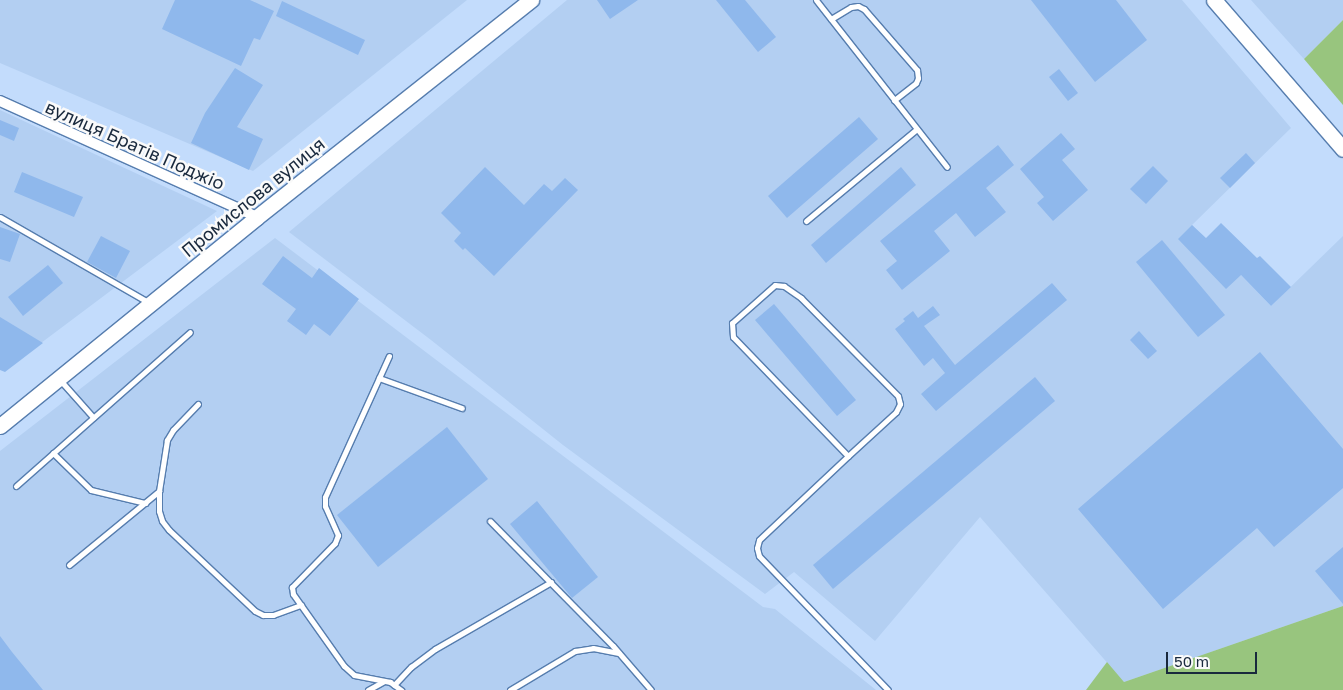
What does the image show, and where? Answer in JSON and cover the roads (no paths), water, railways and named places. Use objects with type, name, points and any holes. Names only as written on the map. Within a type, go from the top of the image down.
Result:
[{"type":"street","name":"Промислова вулиця","points":[[0,426],[257,217],[531,0]]},
{"type":"street","points":[[1214,0],[1343,149]]},
{"type":"street","name":"вулиця Братів Поджіо","points":[[0,101],[257,217]]},
{"type":"lane","points":[[816,0],[947,167]]},
{"type":"lane","points":[[831,19],[851,7],[858,6],[864,9],[917,70],[918,78],[916,83],[894,100]]},
{"type":"lane","points":[[806,221],[917,129]]},
{"type":"lane","points":[[0,217],[150,304]]},
{"type":"lane","points":[[848,456],[733,337],[732,323],[775,285],[784,286],[802,298],[898,396],[900,404],[896,412],[759,540],[756,548],[759,556],[888,690]]},
{"type":"lane","points":[[16,486],[190,332]]},
{"type":"lane","points":[[389,356],[325,497],[325,506],[338,534],[335,544],[292,587],[293,594],[344,666],[354,675],[385,681],[400,690]]},
{"type":"lane","points":[[58,378],[93,417]]},
{"type":"lane","points":[[378,378],[462,408]]},
{"type":"lane","points":[[198,404],[170,435],[159,491],[159,512],[169,530],[255,611],[263,615],[273,615],[301,604]]},
{"type":"lane","points":[[53,453],[91,490],[145,503]]},
{"type":"lane","points":[[69,565],[159,491]]},
{"type":"lane","points":[[490,521],[619,653],[651,690]]},
{"type":"lane","points":[[394,685],[411,667],[435,649],[551,582]]},
{"type":"lane","points":[[510,690],[575,650],[593,648],[619,653]]},
{"type":"lane","points":[[368,690],[385,681]]}]
